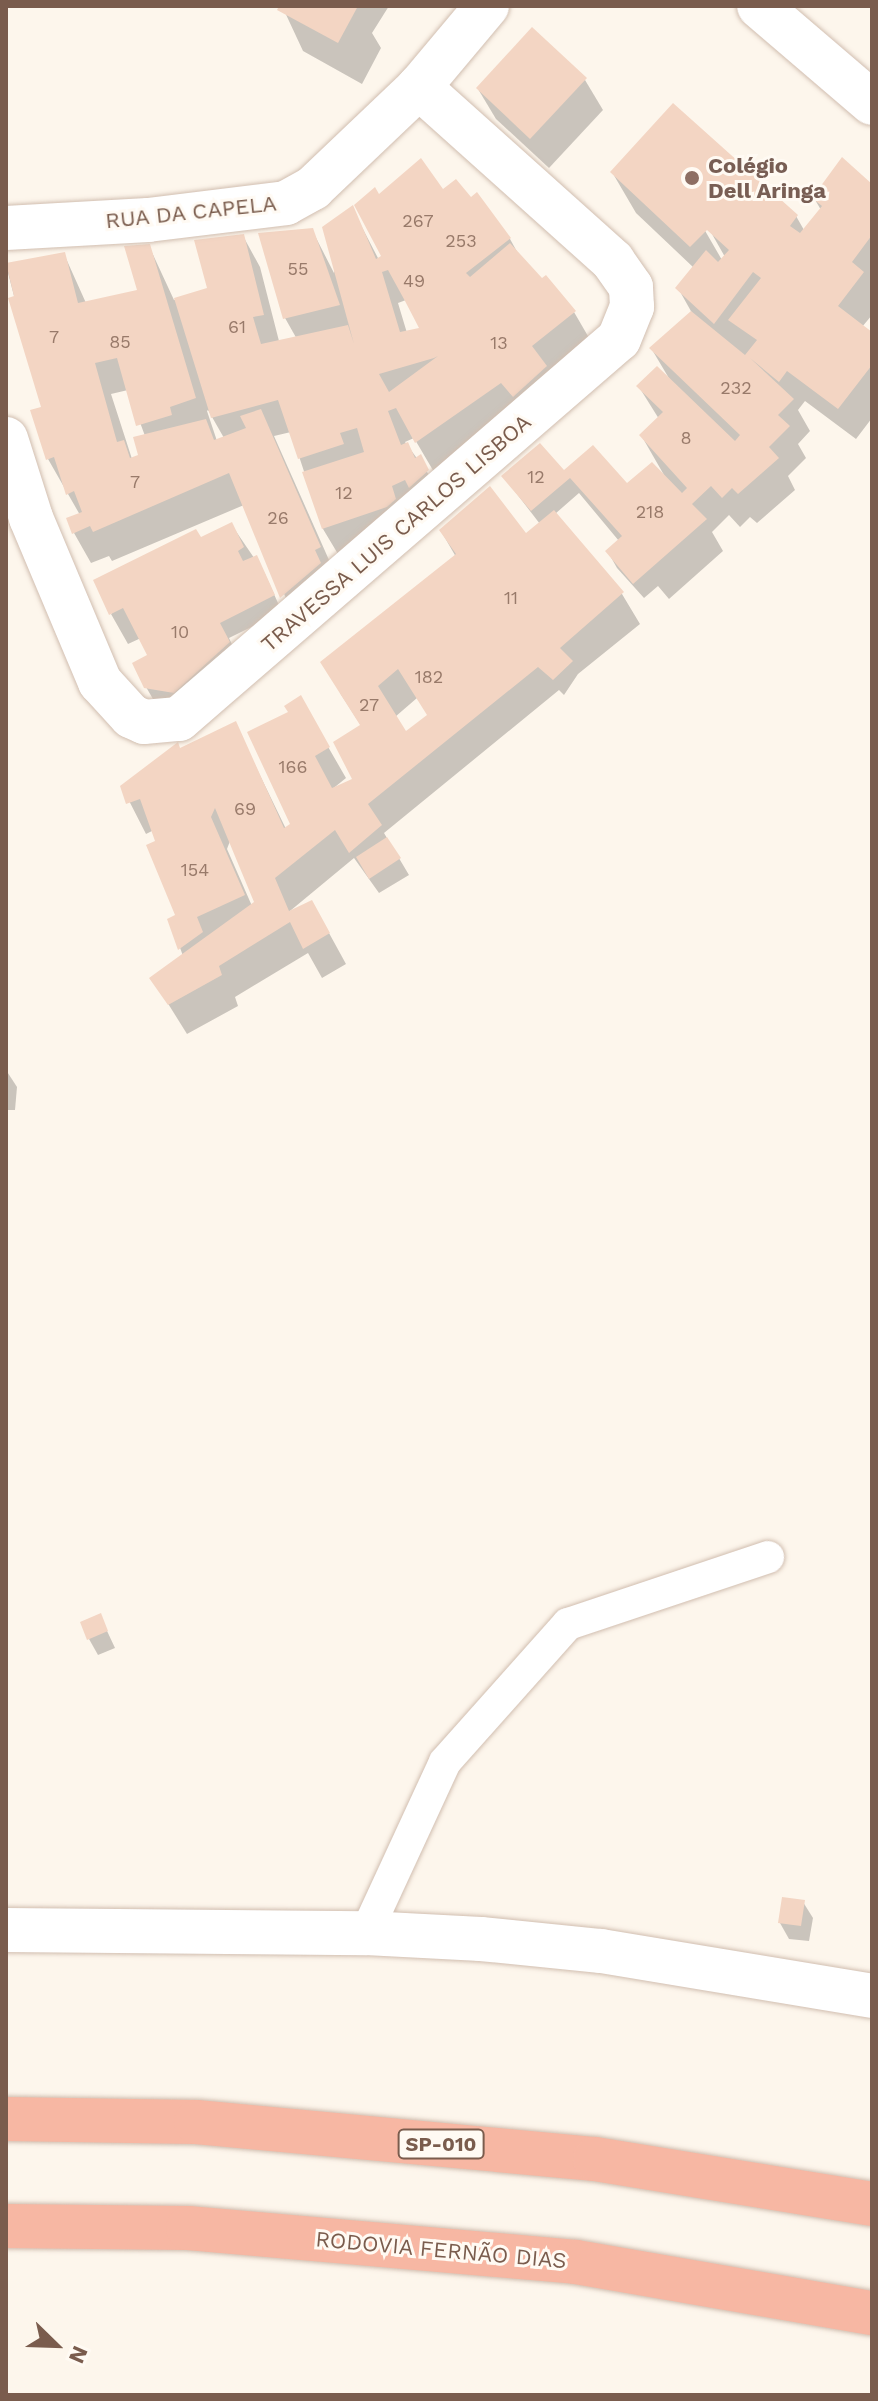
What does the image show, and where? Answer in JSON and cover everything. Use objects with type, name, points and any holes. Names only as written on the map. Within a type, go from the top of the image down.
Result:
[{"type":"highway","name":"SP-010","points":[[6,2119],[196,2122],[595,2159],[872,2204]]},
{"type":"highway","name":"RODOVIA FERNÃO DIAS","points":[[6,2226],[188,2228],[576,2262],[872,2313]]},
{"type":"street","name":"RUA DA CAPELA","points":[[6,228],[148,220],[286,203],[313,188],[419,87],[487,6]]},
{"type":"street","points":[[759,6],[872,103]]},
{"type":"street","name":"TRAVESSA LUIS CARLOS LISBOA","points":[[6,439],[31,518],[100,682],[131,716],[144,722],[179,719],[619,339],[632,307],[631,287],[613,261],[419,87]]},
{"type":"street","points":[[6,1930],[366,1933],[601,1951],[872,1996]]},
{"type":"lane","points":[[366,1933],[445,1762],[568,1624],[768,1557]]},
{"type":"building","points":[[279,6],[358,6],[338,43],[277,10]]},
{"type":"building","points":[[532,27],[587,78],[530,139],[476,88]]},
{"type":"building","points":[[673,103],[798,215],[790,226],[800,233],[822,206],[812,198],[842,157],[872,184],[872,235],[852,262],[864,272],[838,306],[872,332],[872,365],[838,409],[787,371],[779,382],[750,358],[794,399],[778,415],[790,426],[769,447],[779,458],[738,494],[732,488],[722,498],[711,486],[692,504],[707,519],[633,584],[605,551],[622,536],[570,478],[531,511],[501,476],[540,443],[564,470],[593,445],[627,483],[652,462],[682,493],[687,488],[639,435],[663,412],[636,386],[657,366],[735,441],[740,435],[649,348],[691,311],[745,355],[757,340],[728,320],[761,278],[753,272],[714,324],[675,288],[706,250],[718,262],[729,250],[707,230],[690,247],[610,172]]},
{"type":"building","points":[[421,158],[443,189],[456,179],[471,197],[477,192],[511,238],[466,273],[470,277],[510,243],[542,278],[546,275],[576,311],[532,346],[547,366],[513,397],[501,383],[415,443],[396,408],[388,411],[401,445],[408,442],[415,458],[421,454],[429,470],[409,488],[405,480],[392,486],[396,499],[387,507],[322,529],[302,472],[364,452],[357,428],[340,433],[344,444],[298,459],[278,400],[211,418],[174,298],[207,288],[194,240],[244,234],[264,315],[253,317],[261,344],[348,325],[354,344],[322,227],[353,205],[376,259],[381,256],[354,205],[375,187],[379,194]],"holes":[[[388,270],[405,301],[419,328],[400,332],[382,272]],[[438,356],[389,392],[379,374],[434,358]]]},
{"type":"building","points":[[313,228],[340,305],[283,319],[258,233]]},
{"type":"building","points":[[150,244],[196,398],[170,407],[172,415],[136,426],[117,358],[95,363],[117,442],[124,440],[130,458],[138,455],[133,437],[206,419],[214,440],[246,428],[240,416],[261,409],[321,547],[315,550],[321,563],[280,598],[229,473],[93,532],[90,526],[72,534],[66,518],[82,512],[74,491],[66,495],[54,457],[46,460],[30,410],[41,407],[8,298],[14,296],[6,263],[65,252],[78,303],[137,290],[124,246]]},
{"type":"building","points":[[490,486],[526,533],[554,510],[624,592],[560,648],[573,661],[553,680],[538,667],[368,804],[382,825],[349,853],[335,830],[275,878],[289,911],[312,900],[330,933],[303,949],[290,922],[219,966],[222,975],[168,1005],[149,978],[254,902],[215,808],[211,817],[245,895],[197,917],[203,932],[178,950],[167,919],[175,915],[146,845],[155,841],[140,799],[126,804],[120,786],[178,742],[180,748],[236,721],[284,828],[290,824],[247,732],[288,712],[284,706],[301,695],[330,747],[315,756],[332,788],[352,779],[333,742],[360,725],[320,662],[456,554],[439,530]],"holes":[[[398,669],[427,715],[406,731],[378,686]]]},
{"type":"building","points":[[232,522],[244,547],[238,551],[243,561],[257,555],[275,595],[220,623],[230,642],[174,693],[144,688],[132,663],[147,655],[123,608],[109,615],[93,580],[196,529],[201,537]]},
{"type":"building","points":[[387,837],[401,858],[369,879],[356,857]]},
{"type":"building","points":[[101,1613],[108,1631],[87,1640],[80,1622]]},
{"type":"building","points":[[782,1897],[805,1900],[801,1926],[778,1923]]},
{"type":"place","name":"Colégio Dell Aringa","points":[[692,178]]}]
